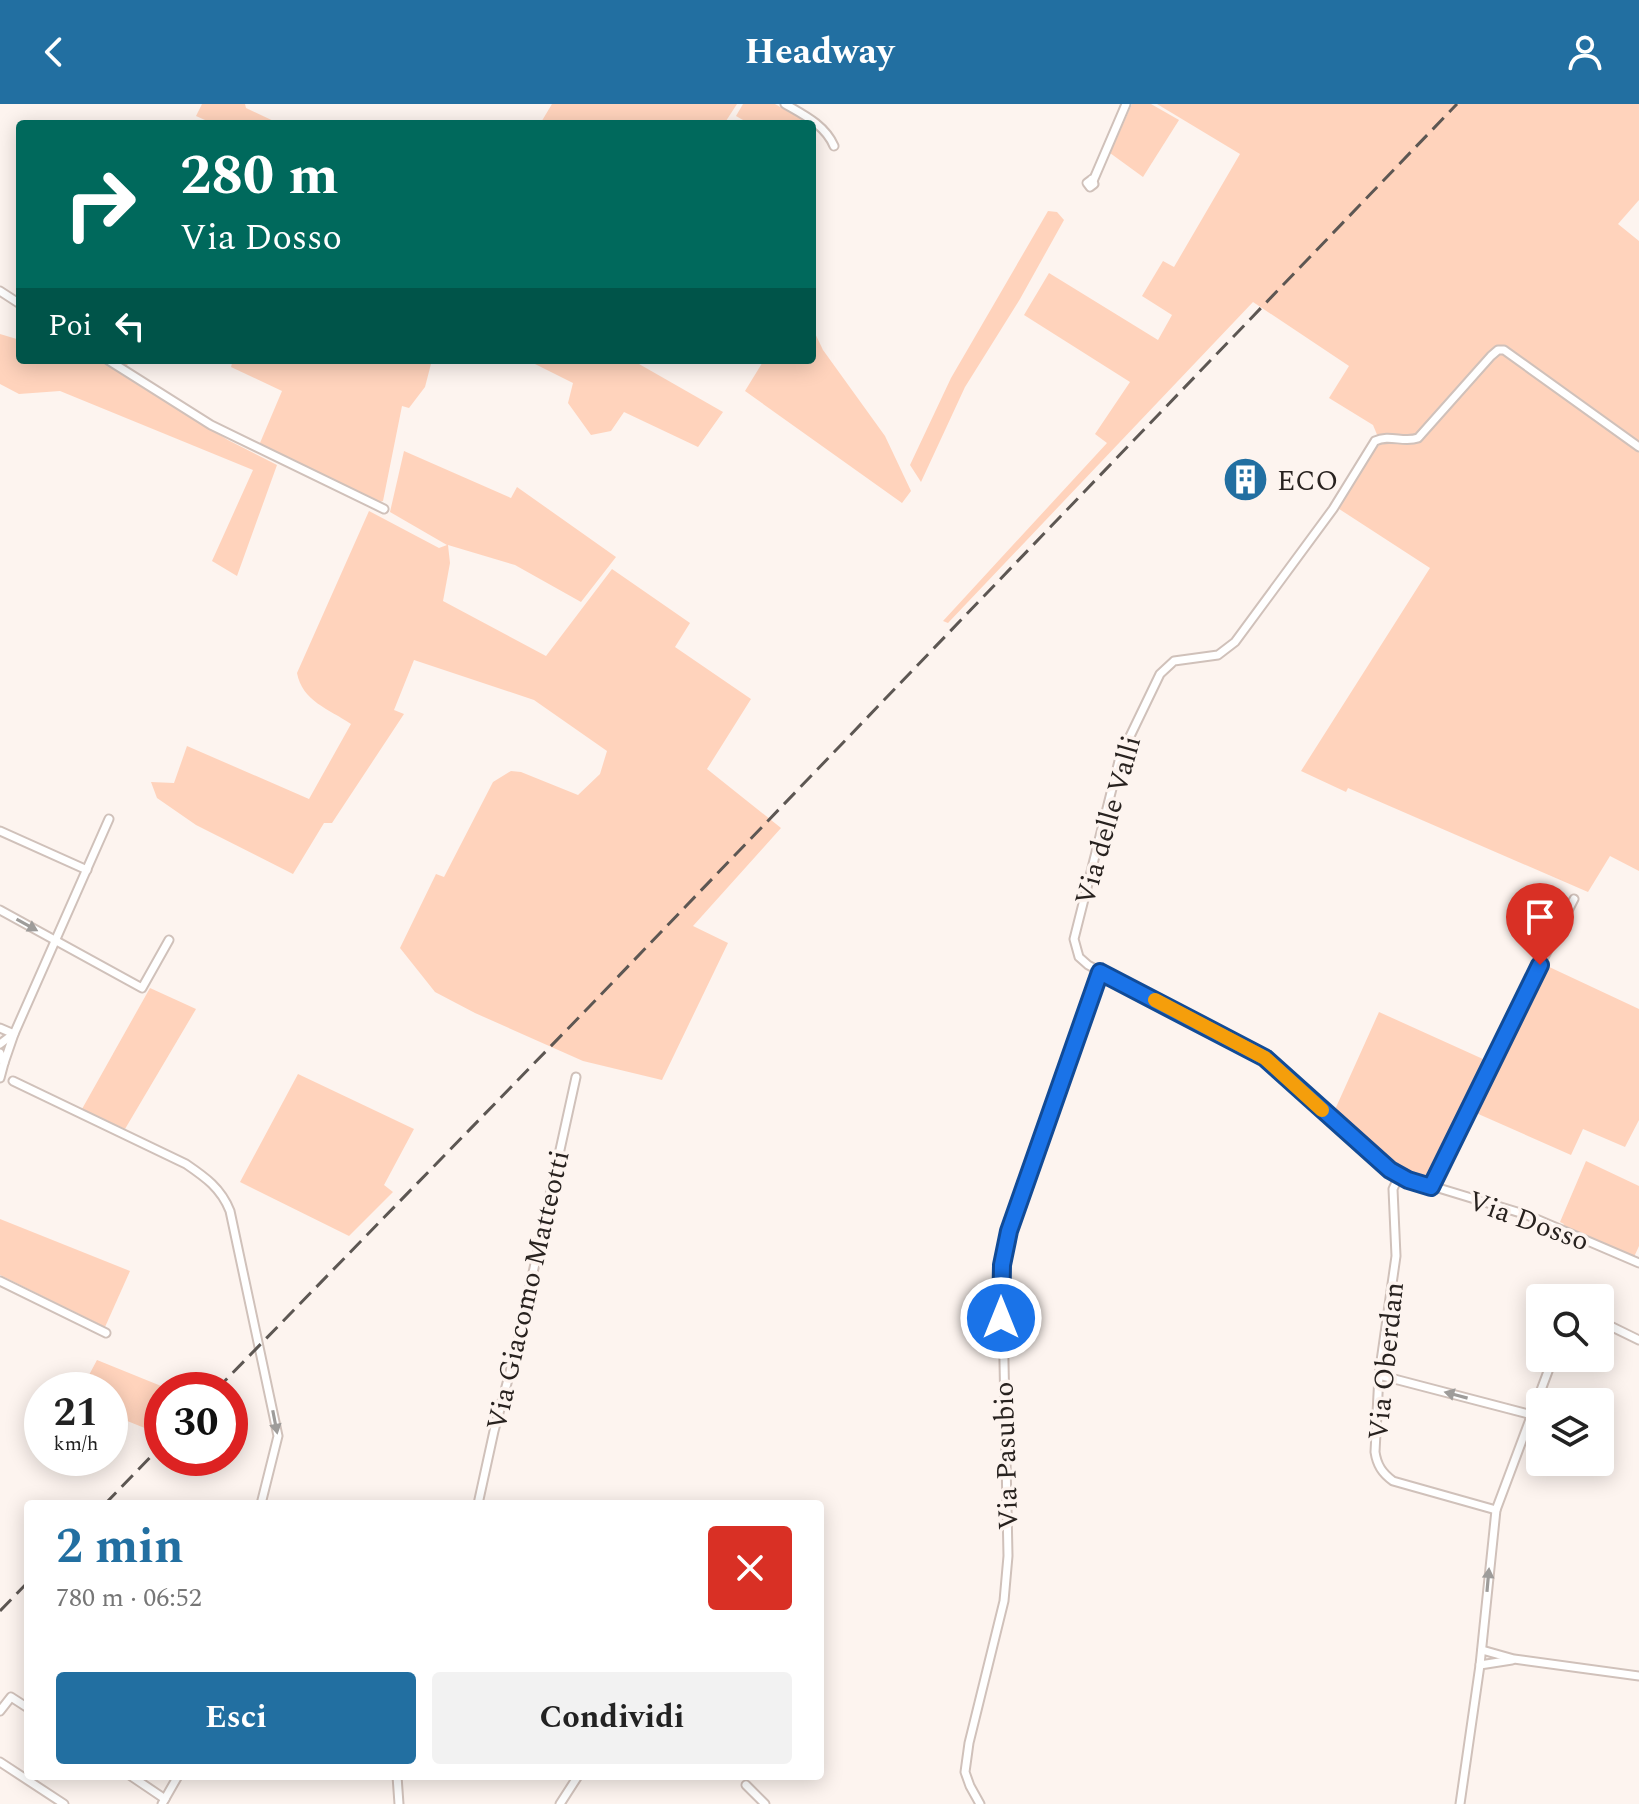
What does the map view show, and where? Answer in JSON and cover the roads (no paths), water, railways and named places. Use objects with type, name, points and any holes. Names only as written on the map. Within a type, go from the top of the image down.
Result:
[{"type":"street","points":[[785,104],[812,120]]},
{"type":"street","points":[[1090,185],[1126,104]]},
{"type":"street","points":[[816,124],[830,136],[834,146]]},
{"type":"street","name":"Via delle Valli","points":[[1100,972],[1079,957],[1074,939],[1075,929],[1128,736],[1160,674],[1174,661],[1218,655],[1235,642],[1333,509],[1370,446],[1381,438],[1418,438],[1498,350],[1516,356],[1639,447]]},
{"type":"street","points":[[115,364],[227,433],[384,509]]},
{"type":"street","points":[[109,819],[14,1034],[0,1080],[13,1081],[186,1164],[209,1179],[223,1195],[230,1211],[278,1436],[262,1500]]},
{"type":"street","points":[[0,831],[87,870]]},
{"type":"street","points":[[1431,1187],[1574,899]]},
{"type":"street","points":[[0,910],[142,988],[169,940]]},
{"type":"street","name":"Via Dosso","points":[[1100,972],[1265,1058],[1399,1176],[1501,1206],[1639,1263]]},
{"type":"street","name":"Via Pasubio","points":[[978,1800],[965,1772],[969,1743],[1004,1601],[1008,1556],[1002,1265],[1009,1231],[1100,972]]},
{"type":"street","points":[[0,1028],[14,1034]]},
{"type":"street","points":[[0,1044],[14,1034]]},
{"type":"street","points":[[0,1053],[13,1081]]},
{"type":"street","name":"Via Giacomo Matteotti","points":[[479,1500],[516,1350],[576,1077]]},
{"type":"street","name":"Via Oberdan","points":[[1399,1176],[1393,1189],[1396,1256],[1379,1375],[1375,1452],[1380,1470],[1393,1481],[1496,1510]]},
{"type":"street","points":[[0,1281],[106,1333]]},
{"type":"street","points":[[1614,1328],[1639,1340]]},
{"type":"street","points":[[1379,1375],[1526,1413]]},
{"type":"street","points":[[1460,1804],[1482,1650],[1496,1510],[1526,1431]]},
{"type":"street","points":[[1482,1650],[1514,1659],[1639,1676]]},
{"type":"street","points":[[1480,1665],[1514,1659]]},
{"type":"street","points":[[0,1711],[11,1697],[24,1705]]},
{"type":"street","points":[[0,1762],[24,1778]]},
{"type":"street","points":[[27,1780],[64,1804]]},
{"type":"street","points":[[136,1780],[164,1801],[176,1780]]},
{"type":"street","points":[[397,1780],[399,1804]]},
{"type":"street","points":[[560,1804],[575,1780]]},
{"type":"street","points":[[746,1785],[765,1804]]},
{"type":"street","points":[[969,1804],[978,1800]]},
{"type":"railway","points":[[234,1372],[1457,104]]},
{"type":"railway","points":[[109,1500],[144,1464]]},
{"type":"railway","points":[[0,1611],[24,1586]]},
{"type":"place","name":"ECO","points":[[1246,480]]}]
